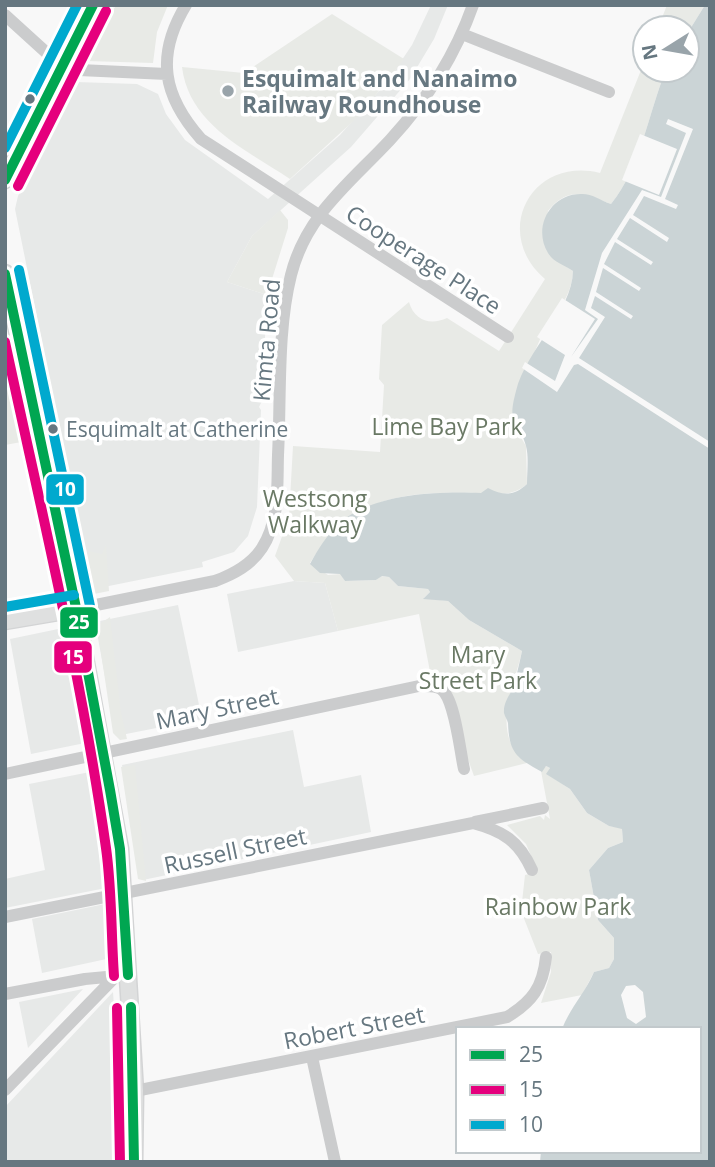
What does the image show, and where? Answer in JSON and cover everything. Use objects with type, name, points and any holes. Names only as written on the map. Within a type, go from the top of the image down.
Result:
[{"type":"main road","points":[[5,180],[93,5]]},
{"type":"main road","points":[[5,273],[76,609],[120,849],[123,893],[122,976],[135,1091],[134,1162]]},
{"type":"main road","points":[[5,621],[76,609]]},
{"type":"street","points":[[5,15],[48,55],[79,70],[167,74],[169,40],[186,5]]},
{"type":"street","name":"Kimta Road","points":[[76,609],[215,581],[234,574],[249,563],[270,533],[276,509],[287,297],[298,253],[318,215],[406,122],[437,80],[462,34],[473,5]]},
{"type":"street","points":[[462,34],[609,92]]},
{"type":"street","name":"Cooperage Place","points":[[167,74],[174,103],[201,139],[508,337]]},
{"type":"street","name":"Mary Street","points":[[5,774],[406,689],[437,686],[445,691],[451,705],[464,769]]},
{"type":"street","name":"Russell Street","points":[[5,917],[543,808]]},
{"type":"street","points":[[473,823],[499,830],[512,838],[524,852],[532,870]]},
{"type":"street","name":"Robert Street","points":[[458,1027],[507,1017],[531,1001],[544,974],[546,957]]},
{"type":"street","points":[[5,994],[85,979],[122,976]]},
{"type":"street","points":[[5,1090],[122,976]]},
{"type":"street","name":"Robert Street","points":[[135,1091],[456,1027]]},
{"type":"street","points":[[312,1057],[335,1162]]},
{"type":"shaded area","points":[[431,5],[448,5],[434,39],[410,79],[351,147],[252,236],[227,282],[267,295],[262,401],[259,407],[257,507],[248,536],[234,552],[202,562],[203,567],[89,590],[64,450],[15,209],[18,196],[76,82],[137,84],[158,94],[166,114],[185,140],[268,199],[340,135],[387,82],[412,45]]},
{"type":"shaded area","points":[[705,5],[710,5],[710,1162],[540,1162],[541,1153],[701,1153],[701,1027],[563,1027],[594,972],[609,968],[614,959],[614,938],[598,920],[589,870],[608,848],[623,842],[622,829],[609,826],[587,813],[570,789],[546,774],[550,768],[546,766],[542,772],[526,763],[512,748],[504,709],[515,683],[522,651],[469,620],[448,601],[423,599],[430,592],[428,589],[398,586],[389,577],[382,576],[376,580],[345,581],[340,574],[320,573],[310,564],[323,542],[339,524],[369,506],[407,496],[481,493],[488,488],[509,494],[527,484],[527,450],[513,418],[513,403],[521,376],[565,301],[573,271],[548,253],[542,233],[547,213],[561,199],[571,195],[589,195],[611,204],[630,174],[661,84],[701,84],[699,14]],"holes":[[[635,985],[643,992],[646,1017],[636,1024],[627,1018],[621,995],[626,986]]]},
{"type":"shaded area","points":[[294,581],[325,583],[338,631],[238,652],[227,594]]},
{"type":"shaded area","points":[[178,605],[202,719],[116,736],[95,622]]},
{"type":"shaded area","points":[[63,628],[85,743],[31,754],[10,639]]},
{"type":"shaded area","points":[[293,730],[304,787],[361,775],[371,832],[143,880],[122,765]]},
{"type":"shaded area","points":[[90,772],[102,837],[106,888],[5,908],[5,879],[45,870],[29,784]]},
{"type":"shaded area","points":[[105,904],[111,958],[42,973],[32,919]]},
{"type":"shaded area","points":[[83,989],[28,1048],[19,1002]]},
{"type":"shaded area","points":[[113,992],[119,1080],[118,1162],[5,1162],[5,1107]]},
{"type":"green space","points":[[116,5],[168,5],[157,32],[153,63],[87,61]]},
{"type":"green space","points":[[667,5],[705,5],[699,14],[663,14]]},
{"type":"green space","points":[[332,14],[404,59],[360,115],[290,179],[222,134],[208,120],[187,87],[182,67],[244,73]]},
{"type":"green space","points":[[635,84],[661,84],[630,174],[611,204],[578,194],[564,197],[548,211],[547,247],[555,258],[573,271],[569,291],[534,353],[511,421],[526,446],[527,484],[503,494],[425,494],[381,502],[361,511],[343,524],[310,563],[328,575],[341,574],[345,581],[376,580],[381,576],[389,577],[398,586],[428,589],[430,592],[424,598],[448,601],[469,620],[522,651],[510,695],[507,725],[509,738],[527,763],[474,776],[440,682],[431,677],[419,614],[338,631],[325,583],[294,581],[275,556],[289,517],[293,446],[380,452],[384,385],[379,379],[382,325],[409,302],[415,313],[424,320],[447,318],[499,351],[545,279],[529,261],[521,241],[520,221],[526,202],[538,187],[555,176],[576,171],[600,173]]},
{"type":"green space","points":[[280,210],[288,220],[288,228],[267,295],[227,282],[252,236]]},
{"type":"green space","points":[[5,359],[19,425],[24,424],[27,441],[5,445]]},
{"type":"green space","points":[[106,545],[109,591],[94,594],[81,555],[87,557],[90,551],[102,554]]},
{"type":"green space","points":[[110,617],[121,713],[127,739],[120,740],[113,733],[97,626]]},
{"type":"green space","points":[[135,765],[146,881],[138,879],[121,767]]},
{"type":"green space","name":"Rainbow Park","points":[[546,766],[550,768],[547,774],[570,789],[587,813],[609,826],[622,828],[623,842],[608,848],[589,870],[598,920],[614,938],[614,959],[609,968],[594,972],[582,995],[541,1003],[551,972],[551,952],[538,954],[521,911],[525,875],[538,872],[526,844],[507,825],[540,816],[544,820],[545,815],[550,819],[541,771]]},
{"type":"pier","points":[[668,119],[693,129],[665,199],[678,205],[676,209],[644,196],[633,215],[669,238],[667,242],[630,218],[617,239],[653,262],[651,265],[615,242],[604,264],[641,288],[639,291],[603,268],[596,292],[633,316],[631,319],[595,296],[591,308],[605,317],[579,358],[710,442],[710,449],[578,364],[574,365],[557,392],[522,368],[525,362],[555,381],[565,355],[537,337],[562,298],[595,319],[571,357],[598,319],[585,310],[602,253],[642,190],[661,197],[686,133],[666,124]]},
{"type":"pier","points":[[640,134],[677,149],[659,195],[622,180]]},
{"type":"transit line","name":"10","points":[[5,148],[77,5]]},
{"type":"transit line","name":"25","points":[[5,180],[93,5]]},
{"type":"transit line","name":"15","points":[[18,186],[106,11]]},
{"type":"transit line","name":"10","points":[[19,270],[90,606]]},
{"type":"transit line","name":"25","points":[[5,274],[75,603],[110,790],[120,849],[128,975]]},
{"type":"transit line","name":"15","points":[[5,342],[60,594],[96,784],[108,864],[114,976]]},
{"type":"transit line","name":"10","points":[[5,607],[74,595]]},
{"type":"transit line","name":"25","points":[[131,1007],[134,1162]]},
{"type":"transit line","name":"15","points":[[117,1008],[120,1162]]},
{"type":"place","name":"Esquimalt and Nanaimo Railway Roundhouse","points":[[228,91]]},
{"type":"place","name":"Esquimalt at Catherine","points":[[53,429]]},
{"type":"park label","name":"Lime Bay Park","points":[[447,426]]},
{"type":"park label","name":"Westsong Walkway","points":[[315,511]]},
{"type":"park label","name":"Mary Street Park","points":[[478,667]]}]
